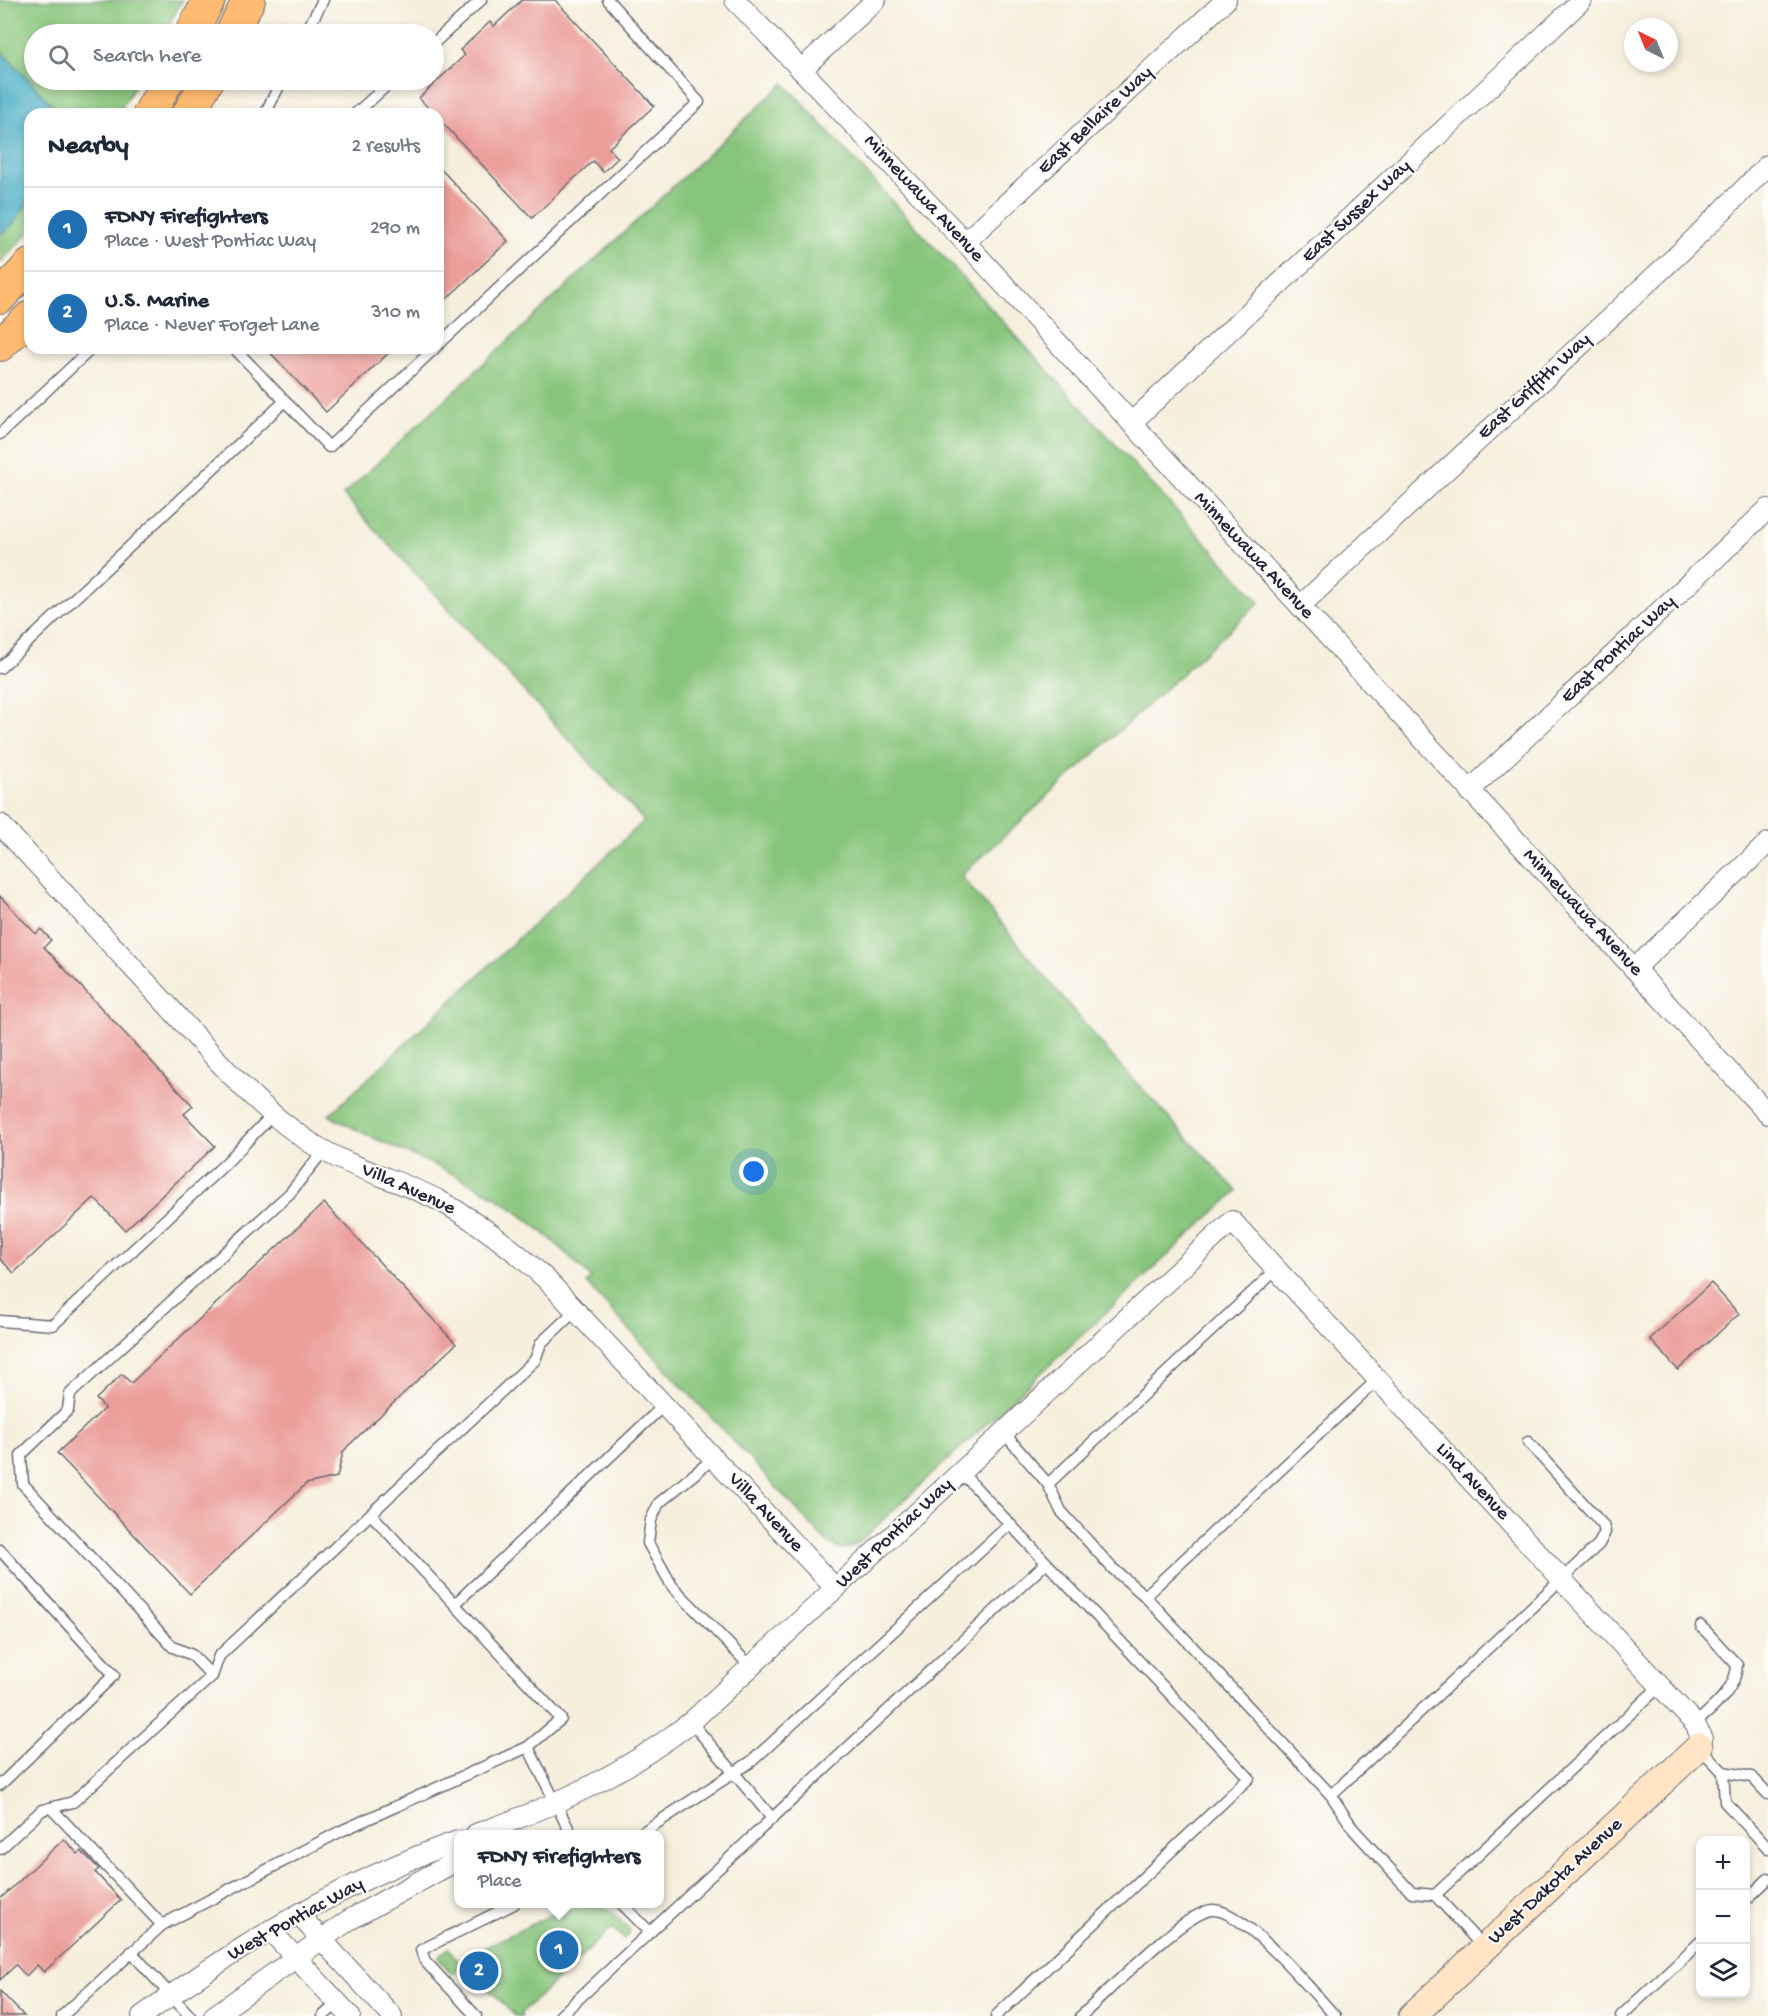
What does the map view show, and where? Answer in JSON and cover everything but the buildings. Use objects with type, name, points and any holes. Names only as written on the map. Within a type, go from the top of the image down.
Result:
[{"type":"main road","points":[[196,24],[209,0]]},
{"type":"main road","points":[[236,24],[249,0]]},
{"type":"main road","points":[[152,108],[162,90]]},
{"type":"main road","points":[[192,108],[202,90]]},
{"type":"main road","points":[[0,297],[24,271]]},
{"type":"main road","points":[[0,345],[24,323]]},
{"type":"street","name":"Minnewawa Avenue","points":[[735,0],[965,242],[1768,1114]]},
{"type":"street","points":[[801,70],[876,0]]},
{"type":"street","name":"East Bellaire Way","points":[[965,242],[1226,0]]},
{"type":"street","name":"East Sussex Way","points":[[1131,423],[1582,0]]},
{"type":"street","name":"East Griffith Way","points":[[1300,606],[1685,248],[1768,165]]},
{"type":"street","name":"East Pontiac Way","points":[[1470,791],[1768,509]]},
{"type":"street","name":"Villa Avenue","points":[[0,824],[230,1074],[273,1114],[324,1150],[355,1167],[438,1200],[473,1220],[506,1244],[575,1311],[836,1589]]},
{"type":"street","points":[[1634,969],[1768,843]]},
{"type":"street","name":"Lind Avenue","points":[[1232,1221],[1660,1686],[1697,1736]]},
{"type":"street","name":"West Pontiac Way","points":[[488,1830],[557,1805],[627,1768],[691,1722],[1232,1221]]},
{"type":"street","name":"West Dakota Avenue","points":[[1412,2016],[1484,1948],[1697,1736]]},
{"type":"street","name":"West Pontiac Way","points":[[507,1830],[535,1814]]},
{"type":"street","name":"West Pontiac Way","points":[[142,2016],[270,1930],[415,1856],[454,1843]]},
{"type":"street","name":"West Pontiac Way","points":[[214,2016],[349,1920],[454,1863]]},
{"type":"street","points":[[299,1915],[393,2016]]},
{"type":"street","points":[[270,1930],[295,1957],[337,2012]]},
{"type":"lane","points":[[310,24],[323,0]]},
{"type":"lane","points":[[444,34],[481,0]]},
{"type":"lane","points":[[444,340],[699,102],[608,0]]},
{"type":"lane","points":[[268,108],[277,90]]},
{"type":"lane","points":[[362,108],[382,90]]},
{"type":"lane","points":[[0,434],[86,354]]},
{"type":"lane","points":[[240,354],[329,447],[429,354]]},
{"type":"lane","points":[[0,668],[285,401]]},
{"type":"lane","points":[[0,1321],[52,1325],[227,1162],[273,1114]]},
{"type":"lane","points":[[212,1676],[192,1654],[173,1647],[23,1484],[21,1455],[68,1410],[70,1395],[290,1192],[324,1150]]},
{"type":"lane","points":[[1048,1484],[1276,1270]]},
{"type":"lane","points":[[0,1849],[42,1810],[73,1802],[212,1676],[219,1656],[535,1360],[541,1343],[575,1311]]},
{"type":"lane","points":[[1145,1596],[1378,1379]]},
{"type":"lane","points":[[455,1604],[664,1405]]},
{"type":"lane","points":[[1004,1433],[1048,1484],[1061,1511],[1112,1568],[1145,1596],[1331,1795],[1354,1830],[1412,1893],[1435,1895],[1484,1948]]},
{"type":"lane","points":[[1331,1795],[1599,1544],[1605,1532],[1603,1525],[1528,1442]]},
{"type":"lane","points":[[714,1458],[659,1503],[651,1520],[648,1543],[672,1586],[751,1667]]},
{"type":"lane","points":[[961,1472],[1249,1778],[996,2016]]},
{"type":"lane","points":[[62,2016],[162,1925],[341,1831],[528,1747],[561,1719],[371,1514]]},
{"type":"lane","points":[[645,1830],[752,1761],[1010,1524]]},
{"type":"lane","points":[[0,1551],[114,1676],[0,1785]]},
{"type":"lane","points":[[560,2016],[1046,1563]]},
{"type":"lane","points":[[1701,1626],[1737,1665],[1736,1677],[1697,1736],[1723,1772],[1725,1802],[1768,1848]]},
{"type":"lane","points":[[1435,1895],[1660,1686]]},
{"type":"lane","points":[[691,1722],[772,1818]]},
{"type":"lane","points":[[528,1747],[569,1830]]},
{"type":"lane","points":[[1723,1772],[1752,1777],[1768,1794]]},
{"type":"lane","points":[[51,1808],[162,1925]]},
{"type":"lane","points":[[1750,1896],[1768,1879]]},
{"type":"lane","points":[[476,2016],[425,1962],[421,1950],[506,1908]]},
{"type":"lane","points":[[626,1908],[650,1932]]},
{"type":"lane","points":[[1081,2016],[1189,1918],[1213,1910],[1240,1919],[1329,2014]]},
{"type":"lane","points":[[1621,2016],[1699,1944]]},
{"type":"lane","points":[[131,1952],[190,2016]]},
{"type":"green space","points":[[0,0],[183,0],[169,24],[24,24],[24,90],[132,90],[122,108],[24,108],[24,237],[0,263]]},
{"type":"green space","points":[[784,83],[1260,602],[961,876],[1115,1060],[1237,1191],[857,1544],[846,1548],[839,1548],[828,1543],[586,1283],[591,1278],[536,1226],[490,1193],[437,1166],[364,1134],[329,1115],[644,821],[343,495]]},
{"type":"green space","points":[[565,1908],[606,1908],[629,1929],[629,1935],[624,1939],[612,1928],[520,2014],[522,2016],[515,2016],[465,1965],[452,1974],[439,1959],[440,1954],[449,1948],[457,1961]]},
{"type":"water","points":[[0,50],[24,75],[24,90],[38,90],[55,108],[24,108],[24,208],[14,223],[0,235]]},
{"type":"place","name":"FDNY Firefighters","points":[[559,1950]]},
{"type":"place","name":"U.S. Marine","points":[[479,1971]]}]
